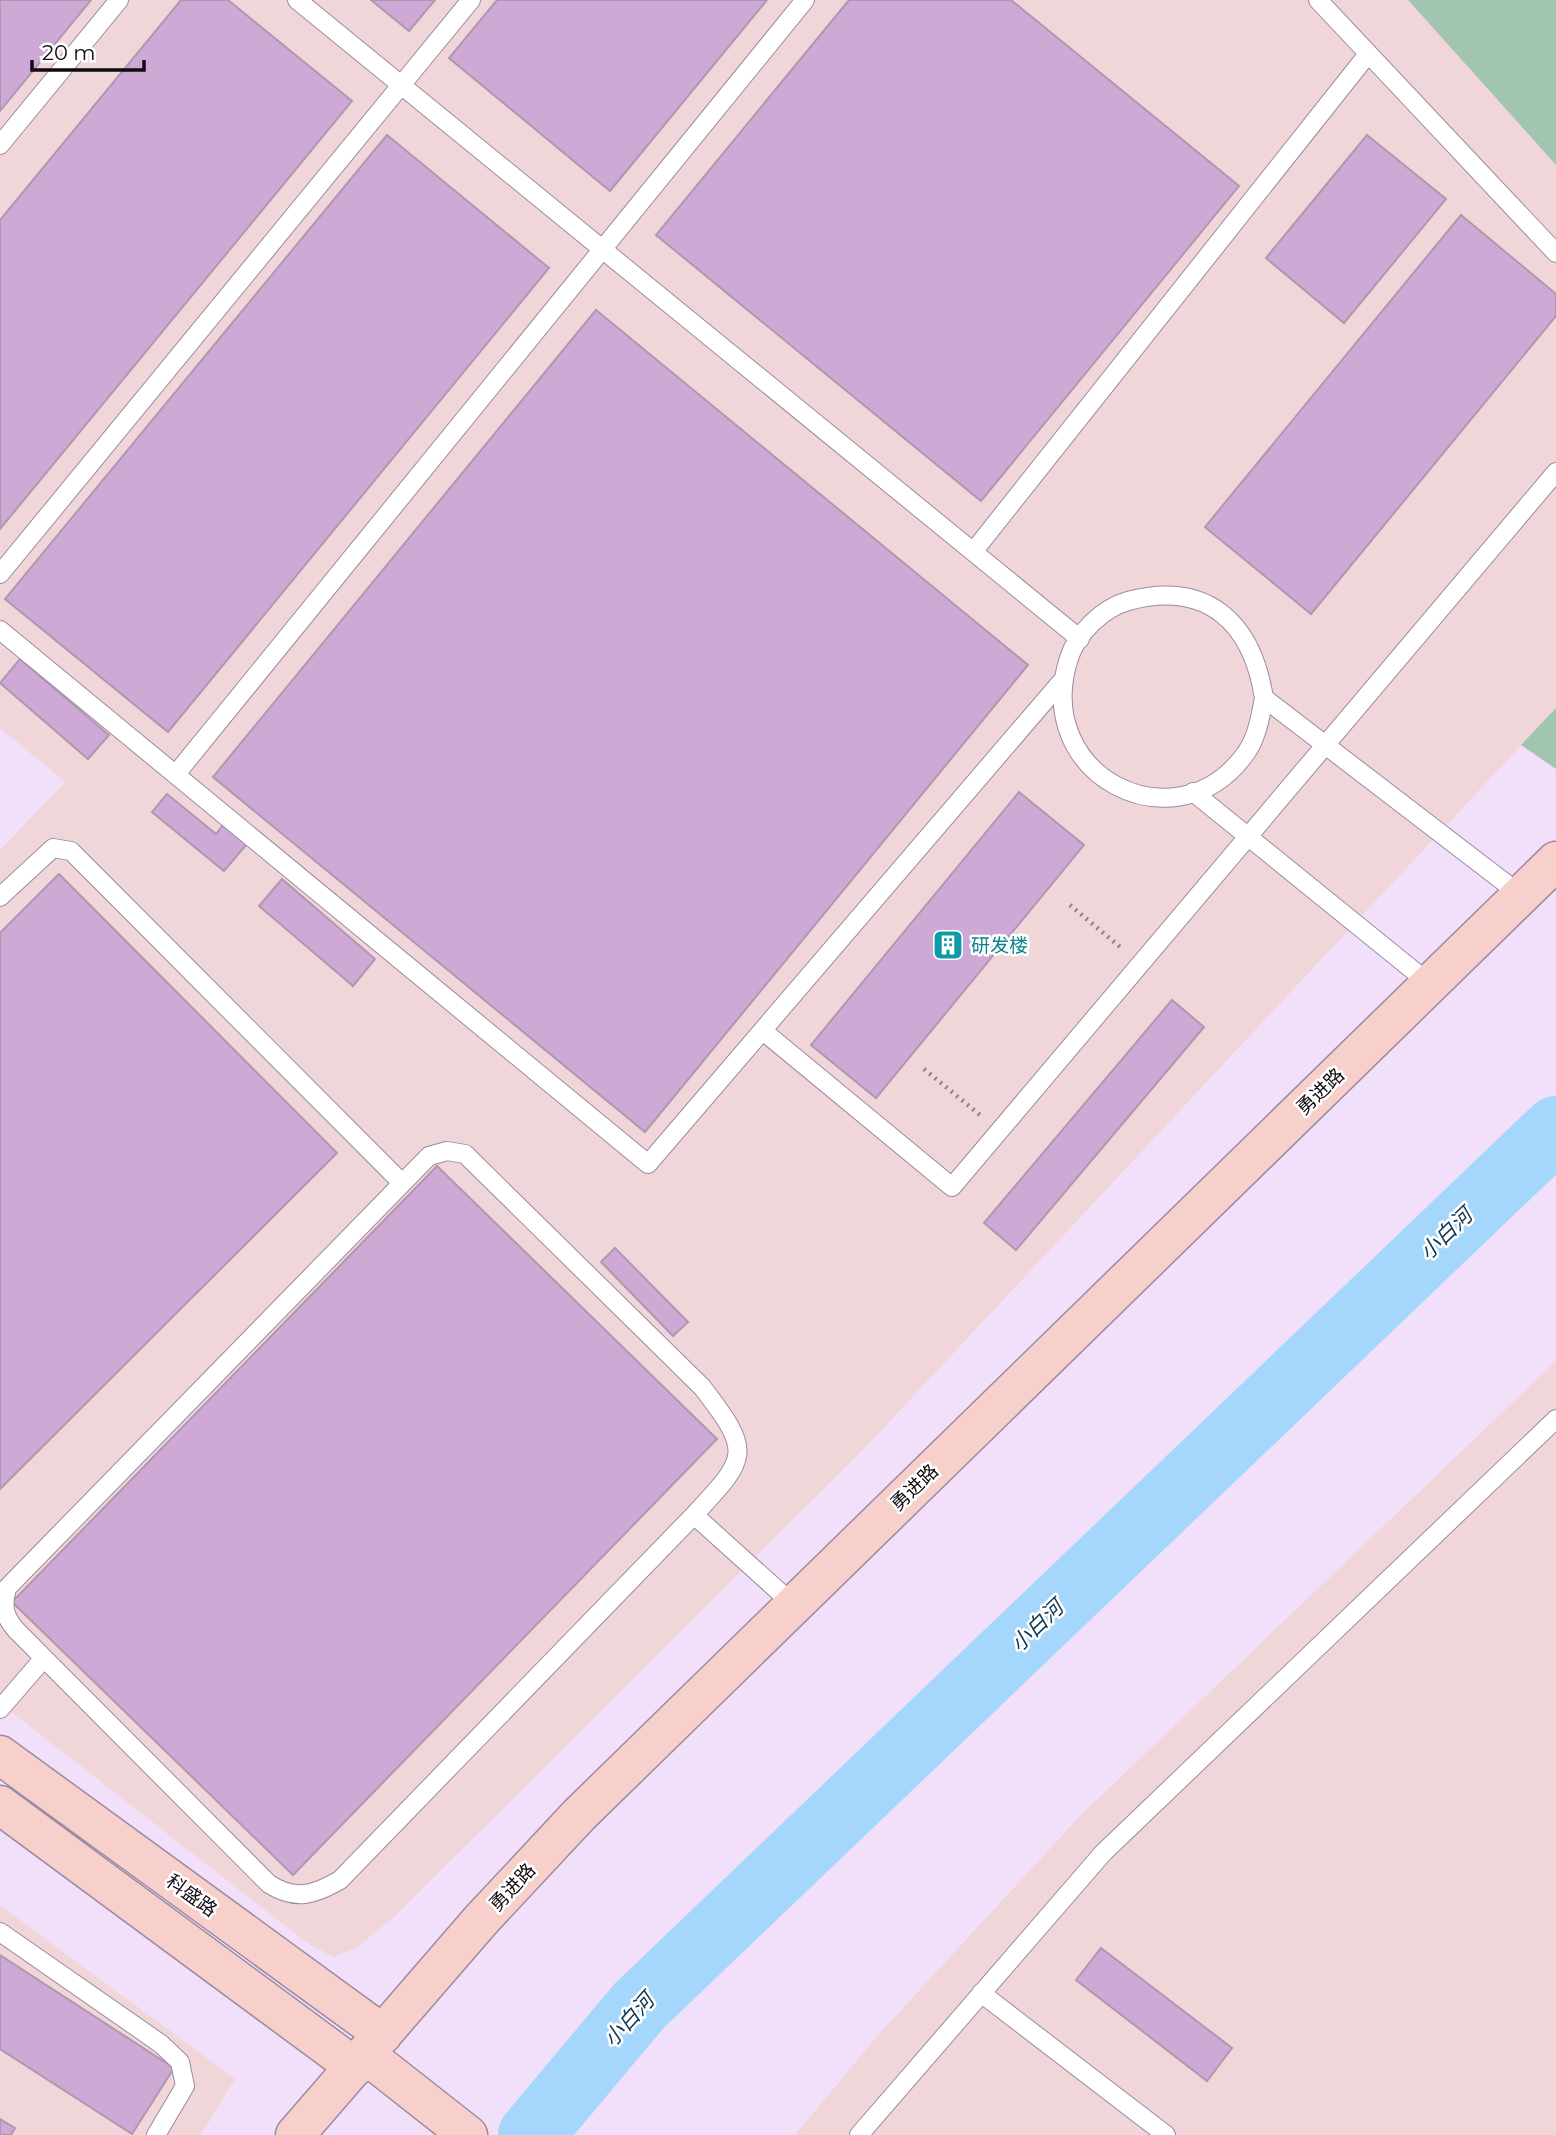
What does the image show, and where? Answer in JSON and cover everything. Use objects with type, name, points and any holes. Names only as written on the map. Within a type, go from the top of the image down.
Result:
[{"type":"street","name":"勇进路","points":[[295,2135],[481,1920],[579,1815],[1556,861]]},
{"type":"street","name":"科盛路","points":[[0,1755],[468,2135]]},
{"type":"street","name":"科盛路","points":[[0,1805],[367,2052]]},
{"type":"lane","points":[[0,145],[119,0]]},
{"type":"lane","points":[[297,0],[1080,639]]},
{"type":"lane","points":[[0,574],[471,0]]},
{"type":"lane","points":[[176,774],[805,0]]},
{"type":"lane","points":[[1318,0],[1556,253]]},
{"type":"lane","points":[[973,552],[1368,54]]},
{"type":"lane","points":[[763,1031],[952,1187],[1556,472]]},
{"type":"lane","points":[[1153,594],[1188,597],[1218,611],[1243,634],[1259,664],[1264,698],[1259,728],[1244,757],[1221,779],[1192,792],[1159,798],[1126,791],[1096,774],[1074,748],[1063,716],[1062,682],[1072,649],[1080,639],[1092,622],[1121,603],[1153,594]]},
{"type":"lane","points":[[0,629],[648,1164],[1062,682]]},
{"type":"lane","points":[[1264,698],[1521,895]]},
{"type":"lane","points":[[1192,792],[1430,984]]},
{"type":"lane","points":[[0,897],[53,848],[72,851],[402,1183]]},
{"type":"lane","points":[[447,1151],[465,1154],[702,1387],[736,1438],[738,1456],[733,1473],[694,1515],[340,1880],[301,1897],[282,1892],[269,1884],[3,1619],[3,1602],[7,1588],[429,1156],[447,1151]]},
{"type":"lane","points":[[859,2135],[1103,1853],[1556,1419]]},
{"type":"lane","points":[[694,1515],[794,1605]]},
{"type":"lane","points":[[0,1709],[44,1658]]},
{"type":"lane","points":[[0,1932],[161,2044],[180,2062],[184,2086],[156,2135]]},
{"type":"lane","points":[[981,1993],[1166,2135]]},
{"type":"path","points":[[1070,905],[1140,964]]},
{"type":"path","points":[[924,1069],[999,1131]]},
{"type":"shaded area","points":[[0,0],[1408,0],[1556,165],[1556,708],[863,1450],[392,1919],[356,1948],[333,1957],[306,1942],[0,1703],[0,850],[65,782],[0,728]]},
{"type":"shaded area","points":[[1556,1361],[1556,2135],[795,2135],[879,2034],[1082,1814]]},
{"type":"shaded area","points":[[0,1905],[235,2079],[201,2135],[0,2135]]},
{"type":"green space","points":[[1408,0],[1556,0],[1556,165]]},
{"type":"green space","points":[[1556,708],[1556,769],[1521,745]]},
{"type":"building","points":[[0,0],[91,0],[0,111]]},
{"type":"building","points":[[181,0],[228,0],[352,101],[0,529],[0,220]]},
{"type":"building","points":[[371,0],[435,0],[409,31]]},
{"type":"building","points":[[497,0],[767,0],[610,191],[449,58]]},
{"type":"building","points":[[849,0],[1011,0],[1239,186],[981,501],[656,235]]},
{"type":"building","points":[[387,135],[549,268],[168,732],[5,599]]},
{"type":"building","points":[[1367,135],[1446,199],[1344,323],[1266,258]]},
{"type":"building","points":[[1461,215],[1556,294],[1556,316],[1311,614],[1205,527]]},
{"type":"building","points":[[596,310],[1028,665],[645,1132],[213,777]]},
{"type":"building","points":[[20,659],[109,735],[88,759],[0,683]]},
{"type":"building","name":"研发楼","points":[[1019,792],[1084,845],[876,1098],[811,1045]]},
{"type":"building","points":[[167,794],[216,834],[223,825],[247,844],[224,871],[152,812]]},
{"type":"building","points":[[59,874],[337,1153],[0,1489],[0,933]]},
{"type":"building","points":[[282,879],[375,959],[353,986],[259,906]]},
{"type":"building","points":[[1172,1000],[1204,1027],[1016,1250],[984,1223]]},
{"type":"building","points":[[437,1166],[717,1439],[293,1875],[12,1602]]},
{"type":"building","points":[[615,1248],[688,1322],[673,1336],[601,1262]]},
{"type":"building","points":[[1101,1948],[1232,2048],[1207,2081],[1076,1980]]},
{"type":"building","points":[[0,1955],[174,2068],[132,2134],[0,2049]]},
{"type":"building","points":[[0,2119],[15,2128],[11,2135],[0,2135]]},
{"type":"waterway","name":"小白河","points":[[531,2135],[639,2006],[1556,1129]]},
{"type":"place","name":"研发楼","points":[[948,945]]}]
